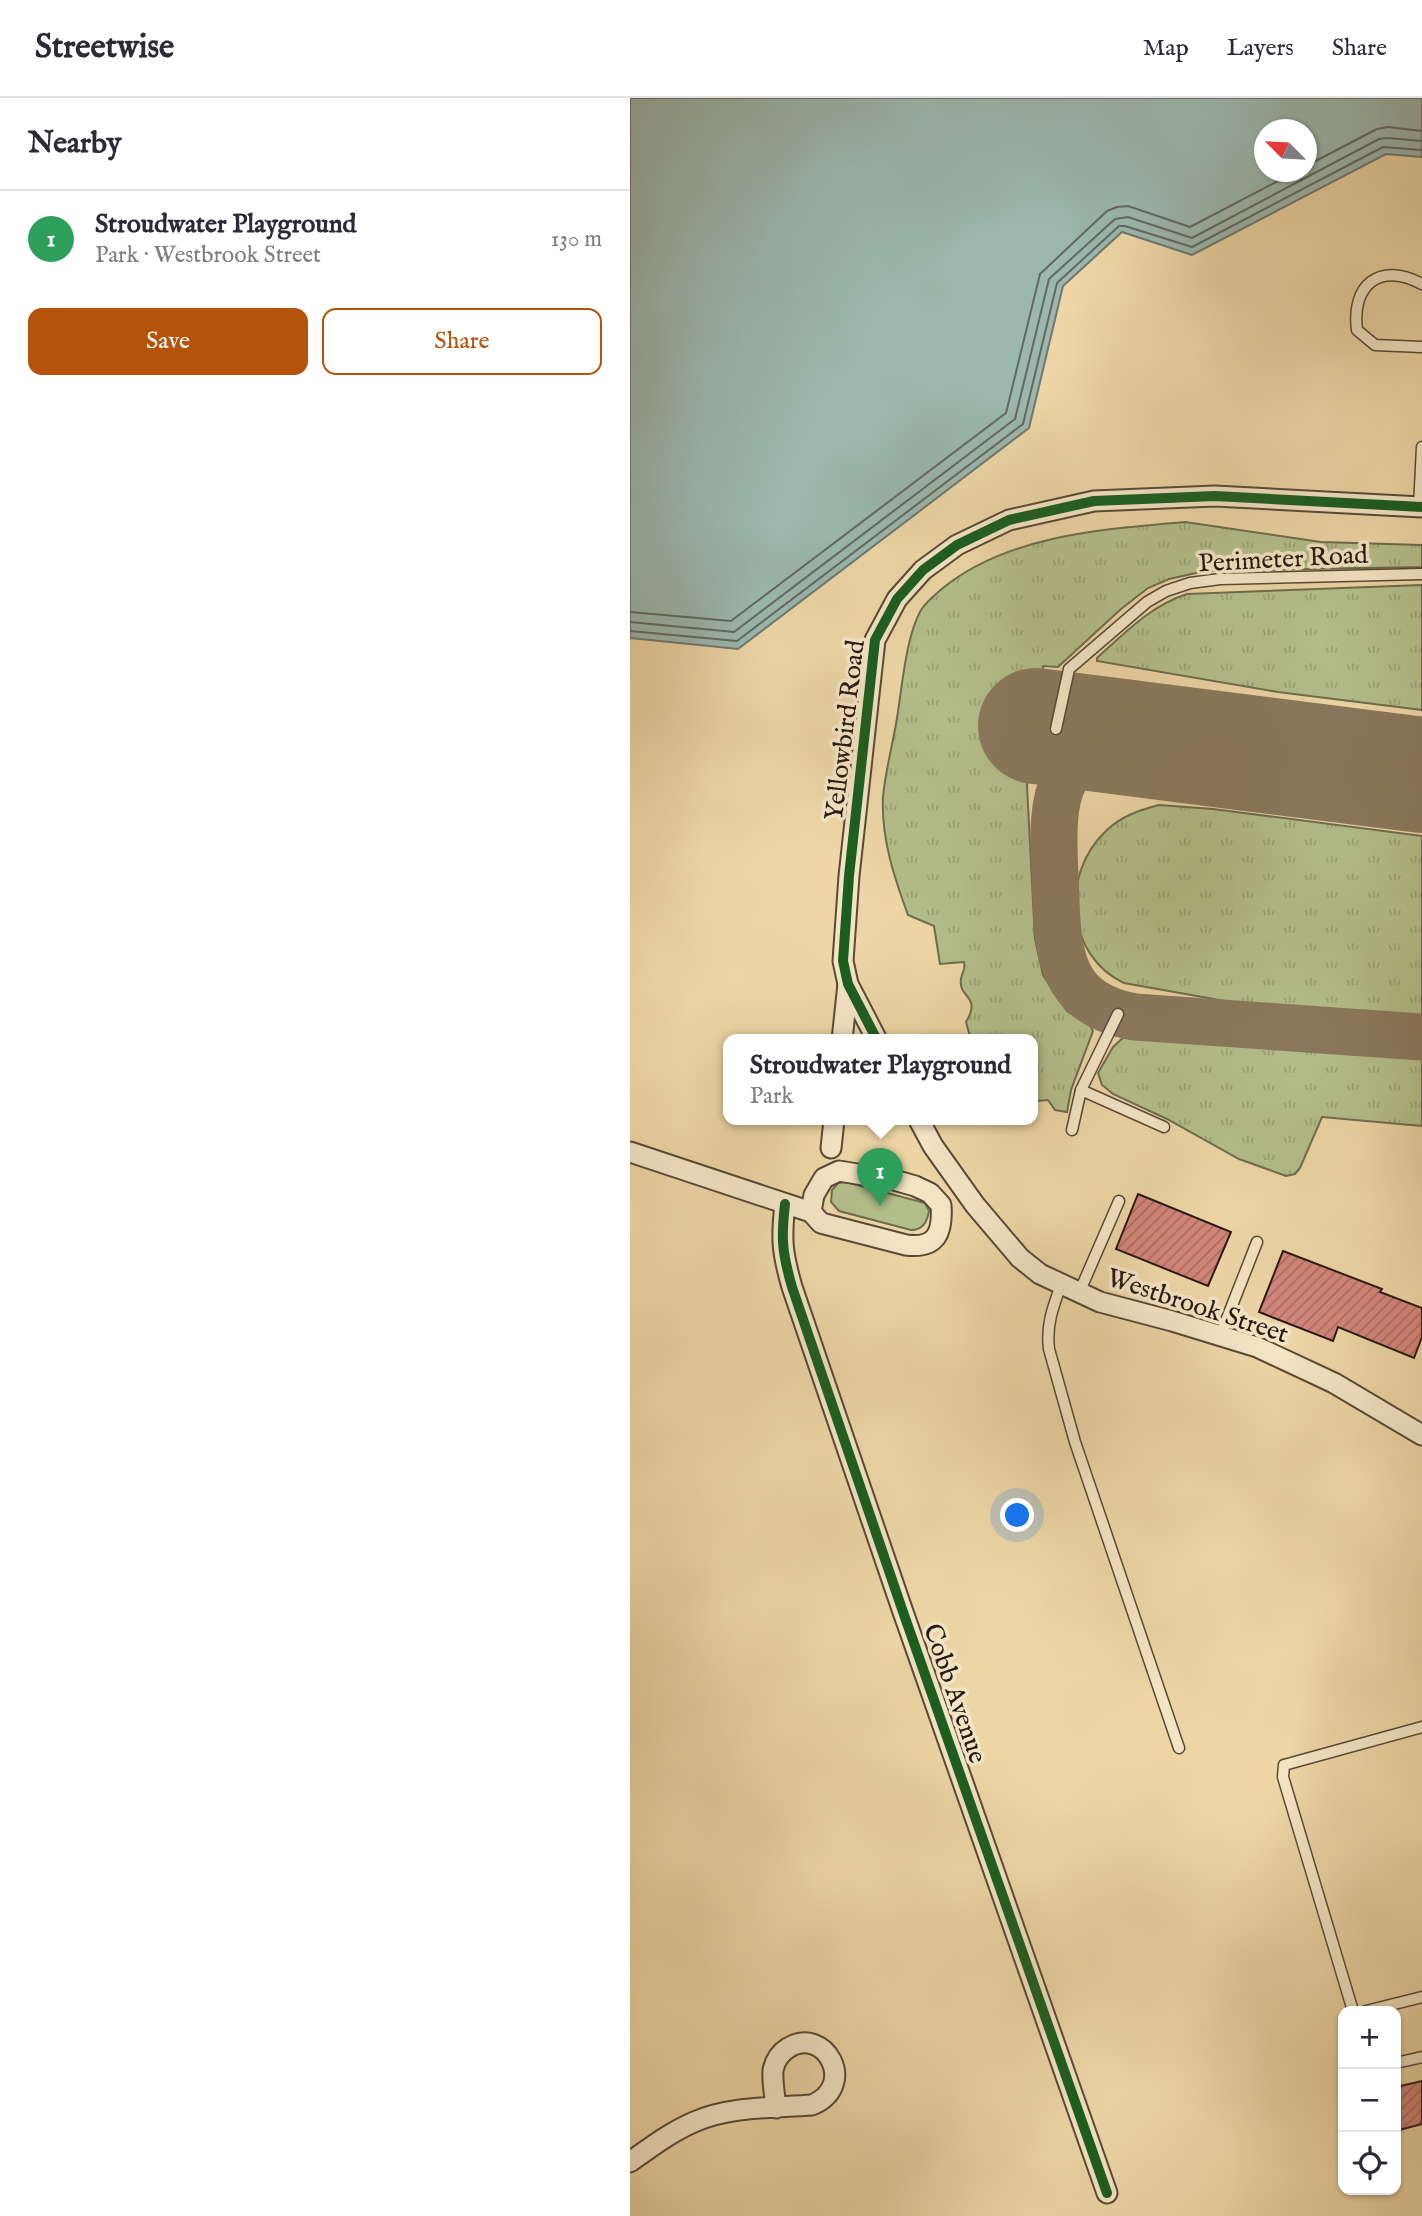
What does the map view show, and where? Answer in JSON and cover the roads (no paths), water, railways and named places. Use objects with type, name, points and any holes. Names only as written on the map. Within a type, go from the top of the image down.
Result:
[{"type":"street","name":"Yellowbird Road","points":[[874,1034],[848,984],[843,961],[849,876],[875,640],[897,599],[923,570],[957,545],[1009,520],[1094,501],[1215,496],[1420,507]]},
{"type":"street","name":"Yellowbird Road","points":[[843,1034],[848,984]]},
{"type":"street","points":[[831,1149],[833,1125]]},
{"type":"street","points":[[922,1125],[971,1200],[941,1205]]},
{"type":"street","points":[[630,1152],[811,1212],[821,1223],[918,1247],[932,1241],[939,1233],[942,1221],[941,1205],[930,1193],[894,1180],[839,1171],[824,1178],[814,1195],[811,1212]]},
{"type":"street","name":"Westbrook Street","points":[[971,1200],[1020,1258],[1040,1274],[1100,1302],[1257,1347],[1334,1383],[1422,1435]]},
{"type":"street","name":"Cobb Avenue","points":[[785,1204],[782,1255],[792,1287],[1107,2193]]},
{"type":"street","points":[[630,2162],[672,2133],[697,2120],[727,2112],[776,2108]]},
{"type":"lane","points":[[1422,284],[1411,278],[1393,275],[1371,281],[1358,297],[1355,313],[1357,330],[1375,345],[1422,347]]},
{"type":"lane","points":[[1420,507],[1422,447]]},
{"type":"lane","name":"Perimeter Road","points":[[1056,729],[1069,669],[1136,610],[1166,592],[1190,583],[1220,579],[1422,574]]},
{"type":"lane","points":[[1072,1130],[1081,1090],[1118,1014]]},
{"type":"lane","points":[[1081,1090],[1164,1127]]},
{"type":"lane","points":[[1079,1293],[1119,1201]]},
{"type":"lane","points":[[1220,1336],[1257,1241]]},
{"type":"lane","points":[[1061,1284],[1049,1319],[1049,1349],[1075,1443],[1179,1748]]},
{"type":"lane","points":[[1352,2006],[1283,1777],[1284,1765],[1422,1727]]},
{"type":"lane","points":[[1386,2006],[1422,1997]]},
{"type":"lane","points":[[1401,2062],[1422,2057]]},
{"type":"water","points":[[630,98],[1422,98],[1422,157],[1386,154],[1192,255],[1122,232],[1063,286],[1029,428],[738,649],[630,638]]},
{"type":"place","name":"Stroudwater Playground","points":[[880,1206]]}]
